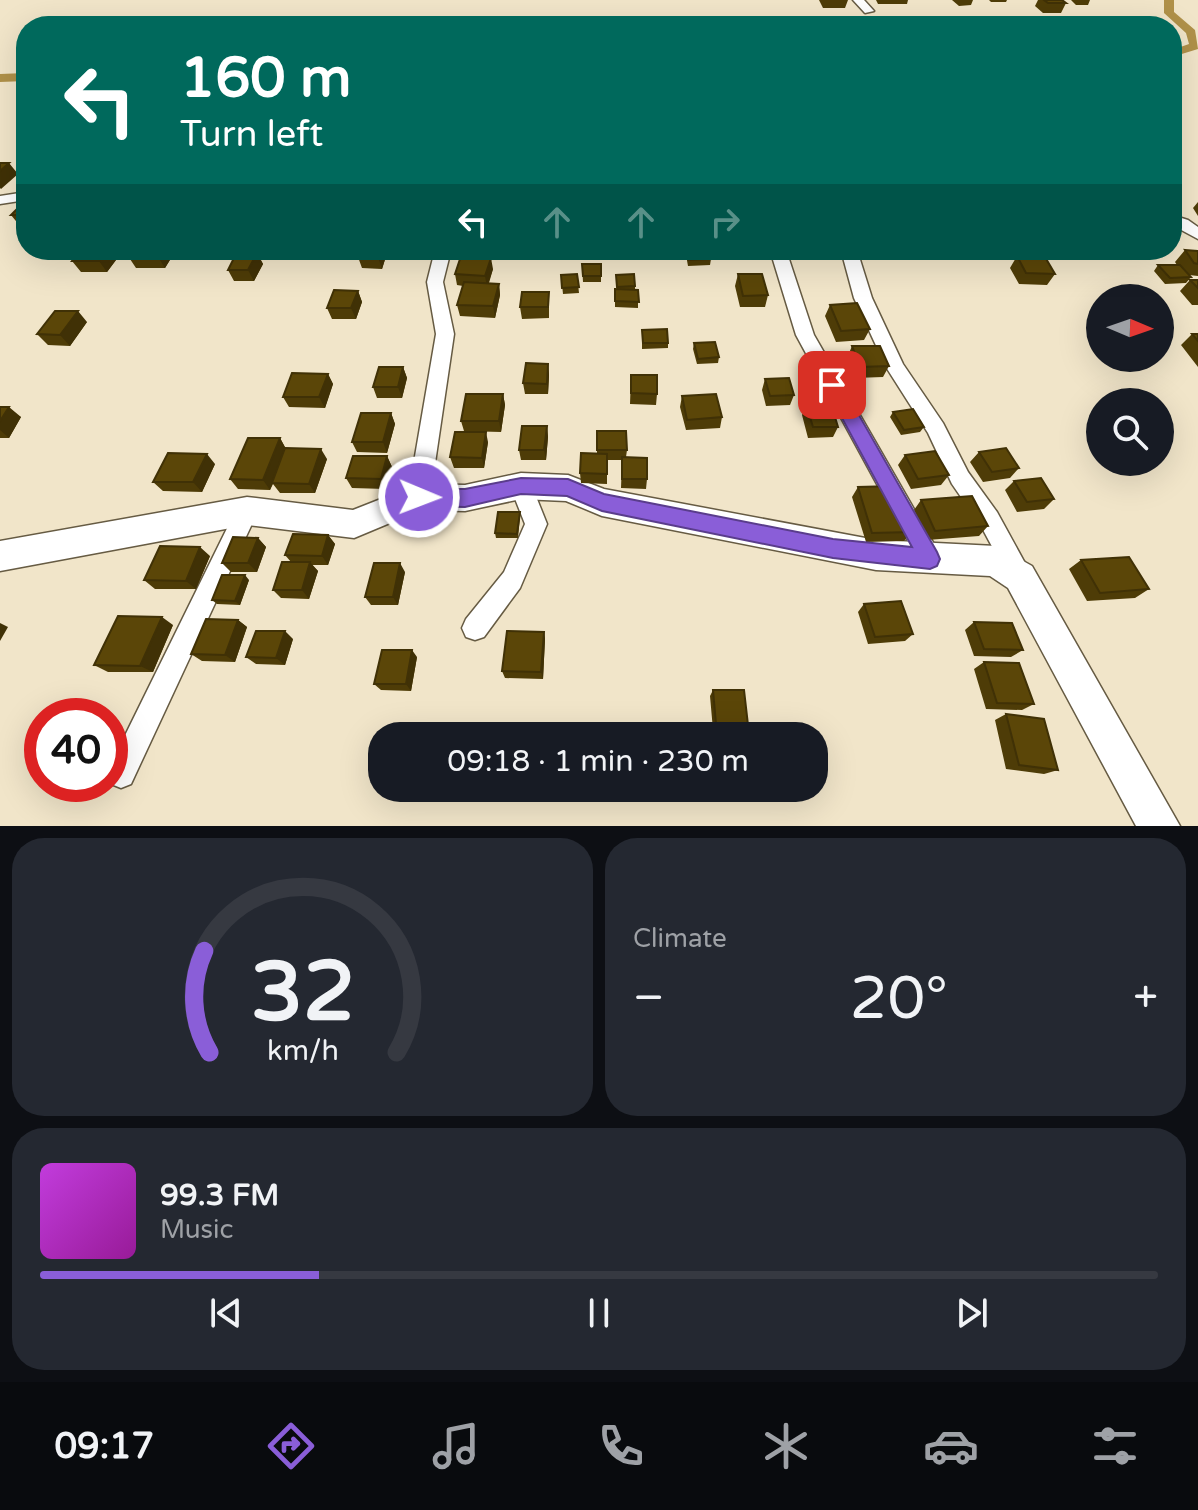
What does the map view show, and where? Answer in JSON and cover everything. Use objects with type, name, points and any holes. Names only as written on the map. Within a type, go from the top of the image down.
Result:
[{"type":"street","points":[[858,0],[869,11]]},
{"type":"street","points":[[419,497],[445,334],[435,282],[440,260]]},
{"type":"street","points":[[781,260],[805,335],[930,559]]},
{"type":"street","points":[[852,260],[863,298],[895,367],[936,429],[960,478],[989,519],[1159,826]]},
{"type":"street","points":[[475,628],[512,580],[536,524],[521,486]]},
{"type":"street","points":[[0,556],[247,511],[354,524],[419,497],[465,498],[521,486],[568,488],[602,502],[833,549],[930,559],[996,561],[1020,577]]},
{"type":"street","points":[[128,759],[247,511]]},
{"type":"building","points":[[1044,0],[1062,0],[1066,3],[1048,3]]},
{"type":"building","points":[[1185,250],[1198,251],[1198,264],[1194,263]]},
{"type":"building","points":[[233,260],[253,260],[248,270],[228,270]]},
{"type":"building","points":[[460,260],[490,260],[485,276],[455,274]]},
{"type":"building","points":[[1019,260],[1047,260],[1055,274],[1026,273]]},
{"type":"building","points":[[582,264],[601,264],[601,276],[583,276]]},
{"type":"building","points":[[1158,265],[1180,265],[1191,277],[1170,278]]},
{"type":"building","points":[[577,274],[579,287],[562,288],[561,275]]},
{"type":"building","points":[[634,274],[635,286],[617,287],[616,275]]},
{"type":"building","points":[[738,274],[762,274],[768,295],[743,296]]},
{"type":"building","points":[[464,282],[499,284],[493,306],[457,305]]},
{"type":"building","points":[[615,289],[638,290],[639,302],[615,301]]},
{"type":"building","points":[[334,290],[358,291],[351,308],[327,308]]},
{"type":"building","points":[[522,292],[549,292],[548,307],[520,307]]},
{"type":"building","points":[[857,303],[870,329],[841,331],[830,305]]},
{"type":"building","points":[[55,311],[78,311],[60,335],[37,334]]},
{"type":"building","points":[[667,329],[668,343],[643,343],[642,330]]},
{"type":"building","points":[[715,342],[719,357],[698,359],[694,343]]},
{"type":"building","points":[[852,346],[880,346],[889,366],[860,367]]},
{"type":"building","points":[[526,363],[548,364],[547,384],[523,383]]},
{"type":"building","points":[[379,367],[403,367],[398,387],[373,387]]},
{"type":"building","points":[[292,373],[328,374],[319,397],[283,397]]},
{"type":"building","points":[[631,375],[657,375],[657,394],[631,393]]},
{"type":"building","points":[[789,378],[794,395],[770,396],[765,379]]},
{"type":"building","points":[[466,394],[503,394],[499,421],[461,421]]},
{"type":"building","points":[[716,394],[722,417],[687,420],[682,396]]},
{"type":"building","points":[[806,404],[831,404],[838,427],[813,427]]},
{"type":"building","points":[[0,407],[9,407],[0,421]]},
{"type":"building","points":[[913,409],[924,427],[904,430],[893,412]]},
{"type":"building","points":[[361,413],[391,413],[383,442],[352,442]]},
{"type":"building","points":[[522,426],[547,426],[544,450],[519,450]]},
{"type":"building","points":[[597,431],[626,431],[627,450],[597,450]]},
{"type":"building","points":[[455,432],[486,432],[482,458],[450,457]]},
{"type":"building","points":[[248,438],[280,438],[263,480],[230,479]]},
{"type":"building","points":[[285,448],[321,449],[309,484],[272,483]]},
{"type":"building","points":[[1006,448],[1019,468],[992,472],[979,452]]},
{"type":"building","points":[[935,451],[949,475],[918,479],[905,455]]},
{"type":"building","points":[[168,453],[207,454],[193,482],[153,482]]},
{"type":"building","points":[[581,453],[607,454],[607,474],[580,473]]},
{"type":"building","points":[[353,456],[387,456],[381,479],[346,478]]},
{"type":"building","points":[[622,457],[647,458],[647,479],[622,479]]},
{"type":"building","points":[[1041,478],[1054,499],[1027,502],[1014,481]]},
{"type":"building","points":[[895,486],[911,532],[872,533],[858,487]]},
{"type":"building","points":[[972,496],[988,526],[935,531],[921,500]]},
{"type":"building","points":[[498,512],[520,512],[517,534],[495,533]]},
{"type":"building","points":[[293,534],[328,535],[322,556],[285,555]]},
{"type":"building","points":[[233,537],[258,538],[248,563],[222,563]]},
{"type":"building","points":[[160,546],[200,547],[186,581],[144,580]]},
{"type":"building","points":[[1129,557],[1149,589],[1100,593],[1081,560]]},
{"type":"building","points":[[282,562],[310,562],[302,590],[273,590]]},
{"type":"building","points":[[374,563],[400,563],[393,597],[365,597]]},
{"type":"building","points":[[222,575],[245,575],[235,601],[212,600]]},
{"type":"building","points":[[901,601],[913,634],[875,637],[864,604]]},
{"type":"building","points":[[118,616],[162,617],[140,666],[94,665]]},
{"type":"building","points":[[206,619],[238,620],[225,655],[191,654]]},
{"type":"building","points":[[974,622],[1012,623],[1023,650],[984,649]]},
{"type":"building","points":[[256,631],[285,631],[276,658],[246,657]]},
{"type":"building","points":[[507,631],[544,632],[541,672],[502,671]]},
{"type":"building","points":[[382,650],[412,650],[406,684],[374,684]]},
{"type":"building","points":[[984,662],[1019,663],[1034,704],[997,703]]},
{"type":"building","points":[[713,690],[744,690],[748,722],[716,722]]},
{"type":"building","points":[[1006,714],[1044,719],[1058,770],[1019,765]]},
{"type":"waterway","points":[[1169,0],[1169,13],[1172,16]]},
{"type":"waterway","points":[[1182,24],[1191,32],[1195,46],[1182,51]]},
{"type":"waterway","points":[[0,78],[16,77]]},
{"type":"route","points":[[419,497],[465,498],[521,486],[568,488],[602,502],[833,549],[930,559],[832,385]]}]
